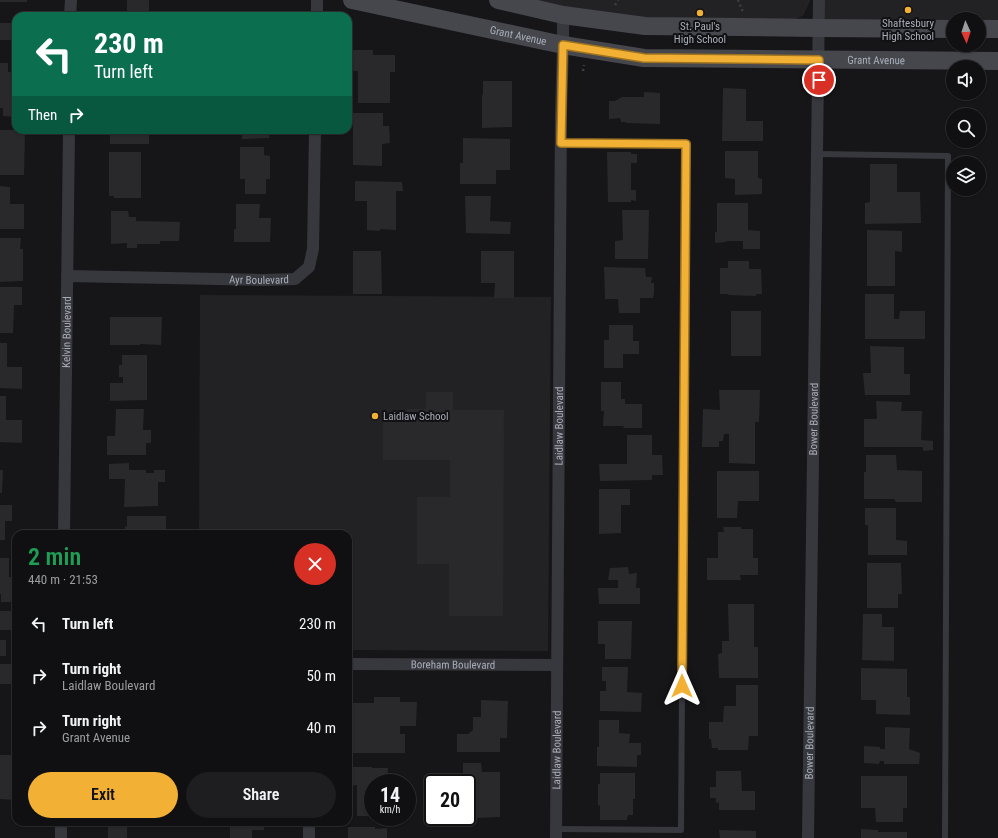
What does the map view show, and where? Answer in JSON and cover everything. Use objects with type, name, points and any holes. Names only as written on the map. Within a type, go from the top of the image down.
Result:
[{"type":"main road","name":"Grant Avenue","points":[[352,0],[563,45],[644,58],[998,61]]},
{"type":"main road","points":[[498,0],[563,15],[645,26],[946,28]]},
{"type":"main road","points":[[986,29],[998,29]]},
{"type":"street","points":[[70,12],[71,0]]},
{"type":"street","points":[[317,0],[317,12]]},
{"type":"street","name":"Bower Boulevard","points":[[808,838],[819,0]]},
{"type":"street","name":"Laidlaw Boulevard","points":[[556,833],[563,15]]},
{"type":"street","name":"Kelvin Boulevard","points":[[64,530],[69,134]]},
{"type":"street","name":"Ayr Boulevard","points":[[67,276],[263,280],[295,279],[309,267],[313,249],[315,134]]},
{"type":"street","name":"Boreham Boulevard","points":[[352,664],[557,666]]},
{"type":"street","points":[[61,826],[61,838]]},
{"type":"street","points":[[309,826],[309,838]]},
{"type":"lane","points":[[556,833],[681,830],[686,176],[686,144],[561,143]]},
{"type":"lane","points":[[818,154],[948,156],[945,838]]},
{"type":"path","points":[[613,7],[618,0]]},
{"type":"path","points":[[738,0],[743,12]]},
{"type":"shaded area","name":"St. Paul's High School","points":[[528,0],[810,1],[803,16],[787,22],[630,19]]},
{"type":"shaded area","name":"Shaftesbury High School","points":[[818,0],[998,0],[998,29],[986,29],[986,12],[946,12],[946,28],[819,28]]},
{"type":"shaded area","name":"Laidlaw School","points":[[200,295],[551,297],[548,651],[352,650],[352,530],[199,530]]},
{"type":"building","points":[[0,0],[27,0],[27,2],[0,2]]},
{"type":"building","points":[[127,0],[149,0],[149,12],[127,12]]},
{"type":"building","points":[[0,23],[11,23],[11,40],[0,40]]},
{"type":"building","points":[[353,50],[373,50],[373,55],[395,55],[395,72],[390,72],[390,103],[358,103],[358,71],[353,71]]},
{"type":"building","points":[[0,63],[8,63],[8,72],[12,74],[12,117],[3,116],[3,108],[0,108]]},
{"type":"building","points":[[483,81],[512,81],[512,127],[482,128]]},
{"type":"building","points":[[723,88],[746,89],[746,121],[763,121],[763,141],[722,141]]},
{"type":"building","points":[[644,92],[660,93],[660,124],[626,123],[621,122],[620,118],[609,119],[609,101],[615,101],[622,97],[644,97]]},
{"type":"building","points":[[353,113],[383,113],[383,126],[389,126],[390,143],[382,144],[382,166],[353,165]]},
{"type":"building","points":[[0,130],[12,130],[12,134],[25,134],[24,175],[0,175]]},
{"type":"building","points":[[110,134],[149,134],[149,144],[110,144]]},
{"type":"building","points":[[242,134],[269,134],[269,138],[242,139]]},
{"type":"building","points":[[463,138],[510,139],[510,170],[496,170],[496,184],[460,184],[460,163],[463,163]]},
{"type":"building","points":[[240,147],[264,147],[264,155],[270,156],[270,179],[266,179],[266,194],[245,194],[245,179],[240,179]]},
{"type":"building","points":[[725,151],[758,151],[758,178],[762,179],[762,194],[735,195],[735,179],[725,178]]},
{"type":"building","points":[[109,152],[141,152],[141,198],[114,198],[114,196],[109,196]]},
{"type":"building","points":[[607,152],[631,152],[631,154],[637,154],[637,163],[631,163],[631,190],[636,190],[636,201],[608,202]]},
{"type":"building","points":[[870,164],[897,164],[897,192],[920,192],[921,223],[865,224],[865,203],[870,202]]},
{"type":"building","points":[[355,181],[402,182],[403,191],[396,191],[396,230],[367,230],[367,201],[355,201]]},
{"type":"building","points":[[0,186],[10,187],[10,204],[24,204],[24,229],[0,229]]},
{"type":"building","points":[[465,196],[491,196],[490,221],[511,222],[510,234],[466,233]]},
{"type":"building","points":[[717,203],[748,203],[748,230],[760,231],[760,249],[743,249],[743,241],[726,241],[715,243],[715,232],[717,232]]},
{"type":"building","points":[[236,204],[260,204],[259,218],[271,218],[270,242],[234,242],[234,229],[236,229]]},
{"type":"building","points":[[622,210],[649,210],[648,259],[615,259],[615,241],[623,240]]},
{"type":"building","points":[[111,211],[128,211],[129,217],[136,217],[136,221],[180,222],[179,241],[160,241],[160,244],[137,244],[137,248],[127,248],[127,243],[111,244]]},
{"type":"building","points":[[867,230],[902,231],[902,252],[895,251],[895,286],[867,286]]},
{"type":"building","points":[[0,238],[21,238],[20,249],[23,249],[23,281],[0,282]]},
{"type":"building","points":[[353,251],[381,251],[382,294],[353,294]]},
{"type":"building","points":[[481,251],[514,251],[514,298],[494,298],[495,283],[481,283]]},
{"type":"building","points":[[728,261],[749,261],[749,269],[761,269],[762,294],[756,294],[756,296],[720,294],[720,268],[728,268]]},
{"type":"building","points":[[604,267],[645,268],[646,277],[652,277],[651,283],[654,283],[654,293],[653,298],[640,298],[640,313],[619,313],[618,299],[605,299]]},
{"type":"building","points":[[0,287],[22,287],[22,305],[14,305],[13,333],[0,333]]},
{"type":"building","points":[[865,294],[894,294],[894,319],[899,319],[900,311],[925,311],[925,339],[865,339]]},
{"type":"building","points":[[731,311],[761,311],[761,356],[731,356]]},
{"type":"building","points":[[110,317],[162,317],[161,345],[110,345]]},
{"type":"building","points":[[609,325],[633,325],[633,341],[639,341],[639,354],[623,354],[623,368],[604,368],[604,340],[609,340]]},
{"type":"building","points":[[0,343],[7,343],[7,367],[22,367],[22,389],[0,388]]},
{"type":"building","points":[[870,346],[904,347],[904,374],[910,374],[910,395],[865,395],[863,373],[871,373]]},
{"type":"building","points":[[122,355],[147,355],[147,400],[110,401],[110,383],[123,383],[123,377],[119,377],[119,365],[122,365]]},
{"type":"building","points":[[601,382],[621,382],[621,399],[625,399],[625,404],[642,404],[642,428],[603,426],[604,411],[601,411]]},
{"type":"building","points":[[719,390],[760,390],[759,422],[755,422],[755,464],[729,463],[729,434],[724,434],[723,441],[719,441],[719,447],[702,447],[703,409],[720,410]]},
{"type":"building","points":[[426,392],[453,392],[453,410],[504,410],[503,616],[449,616],[449,564],[417,564],[417,497],[450,497],[450,460],[383,460],[383,420],[407,420],[407,409],[426,409]]},
{"type":"building","points":[[0,396],[6,396],[6,420],[22,420],[22,443],[0,442]]},
{"type":"building","points":[[876,401],[902,402],[901,411],[922,411],[921,440],[933,441],[933,450],[923,451],[923,447],[864,447],[864,419],[877,419]]},
{"type":"building","points":[[116,409],[144,409],[143,430],[151,430],[151,443],[146,443],[146,455],[107,455],[107,436],[115,436]]},
{"type":"building","points":[[627,435],[652,435],[652,455],[662,455],[663,475],[652,475],[652,480],[600,481],[599,464],[627,464]]},
{"type":"building","points":[[866,455],[896,455],[897,470],[922,471],[922,502],[896,502],[894,499],[864,499],[864,472],[866,472]]},
{"type":"building","points":[[129,463],[129,470],[146,470],[146,473],[154,473],[154,470],[165,470],[165,482],[158,482],[158,506],[124,507],[125,479],[109,479],[109,464]]},
{"type":"building","points":[[0,470],[3,470],[2,493],[0,493]]},
{"type":"building","points":[[717,471],[759,471],[759,501],[738,501],[737,518],[717,518]]},
{"type":"building","points":[[599,489],[630,489],[630,505],[621,505],[621,533],[599,534]]},
{"type":"building","points":[[0,505],[12,505],[12,521],[5,521],[5,540],[0,540]]},
{"type":"building","points":[[865,508],[896,508],[896,540],[907,541],[907,555],[868,555],[868,525],[865,525]]},
{"type":"building","points":[[127,516],[166,516],[166,530],[125,530],[125,527],[127,526]]},
{"type":"building","points":[[723,527],[753,529],[753,558],[758,558],[758,575],[740,575],[741,580],[707,580],[707,558],[718,558],[718,532],[724,532]]},
{"type":"building","points":[[0,558],[9,558],[9,577],[12,577],[12,602],[1,602]]},
{"type":"building","points":[[867,563],[901,563],[902,594],[898,594],[898,608],[867,608]]},
{"type":"building","points":[[628,567],[629,574],[637,573],[636,588],[640,588],[640,604],[599,604],[598,588],[618,588],[618,580],[608,580],[610,568]]},
{"type":"building","points":[[728,604],[754,604],[754,647],[758,647],[758,678],[719,678],[718,654],[722,653],[722,641],[729,641]]},
{"type":"building","points":[[0,611],[12,611],[12,630],[0,630]]},
{"type":"building","points":[[863,614],[882,614],[882,627],[894,627],[894,661],[862,660]]},
{"type":"building","points":[[598,621],[632,621],[631,659],[605,659],[605,644],[598,644]]},
{"type":"building","points":[[0,640],[6,640],[6,656],[0,656]]},
{"type":"building","points":[[0,664],[12,664],[12,684],[0,684]]},
{"type":"building","points":[[602,667],[628,667],[627,692],[642,693],[641,712],[600,711],[600,691],[606,691],[606,681],[602,681]]},
{"type":"building","points":[[861,668],[907,669],[907,697],[910,697],[910,715],[876,714],[876,700],[861,700]]},
{"type":"building","points":[[736,685],[758,685],[758,736],[749,736],[748,750],[718,750],[718,748],[712,748],[711,739],[709,739],[709,722],[723,722],[724,706],[736,706]]},
{"type":"building","points":[[374,697],[400,697],[400,702],[417,702],[416,726],[400,726],[400,734],[405,734],[405,753],[352,753],[353,703],[374,703]]},
{"type":"building","points":[[481,700],[508,701],[507,738],[500,738],[500,752],[457,752],[457,734],[468,734],[473,730],[473,717],[481,717]]},
{"type":"building","points":[[599,720],[619,720],[619,733],[630,734],[629,743],[641,743],[641,755],[637,755],[637,767],[597,766]]},
{"type":"building","points":[[885,727],[910,728],[909,749],[920,753],[919,764],[884,764],[884,761],[880,761],[879,764],[864,763],[864,746],[880,747],[880,749],[885,749]]},
{"type":"building","points":[[0,755],[12,755],[12,800],[0,799]]},
{"type":"building","points":[[463,763],[481,763],[482,772],[500,772],[500,817],[476,818],[476,774],[463,774]]},
{"type":"building","points":[[352,767],[388,768],[388,774],[364,774],[364,816],[357,816],[357,785],[352,786]]},
{"type":"building","points":[[716,771],[741,771],[742,791],[755,791],[755,810],[719,810],[719,802],[716,803],[716,798],[710,798],[710,787],[716,787]]},
{"type":"building","points":[[600,773],[635,773],[635,799],[633,799],[633,815],[628,815],[627,820],[600,820],[598,784],[600,784]]},
{"type":"building","points":[[861,776],[907,776],[907,808],[903,808],[903,822],[876,822],[875,808],[861,808]]},
{"type":"building","points":[[108,826],[127,826],[127,838],[108,838]]},
{"type":"building","points":[[230,826],[264,826],[264,830],[252,830],[252,838],[230,838]]},
{"type":"building","points":[[348,827],[375,827],[375,829],[387,828],[387,838],[348,838]]},
{"type":"building","points":[[861,829],[878,830],[878,832],[907,832],[907,838],[861,838]]},
{"type":"building","points":[[719,830],[756,831],[756,838],[720,838]]},
{"type":"place","name":"Shaftesbury High School","points":[[908,10]]},
{"type":"place","name":"St. Paul's High School","points":[[700,13]]},
{"type":"place","name":"Laidlaw School","points":[[375,416]]},
{"type":"route","points":[[682,686],[686,144],[561,143],[563,45],[644,58],[819,60],[819,80]]}]
